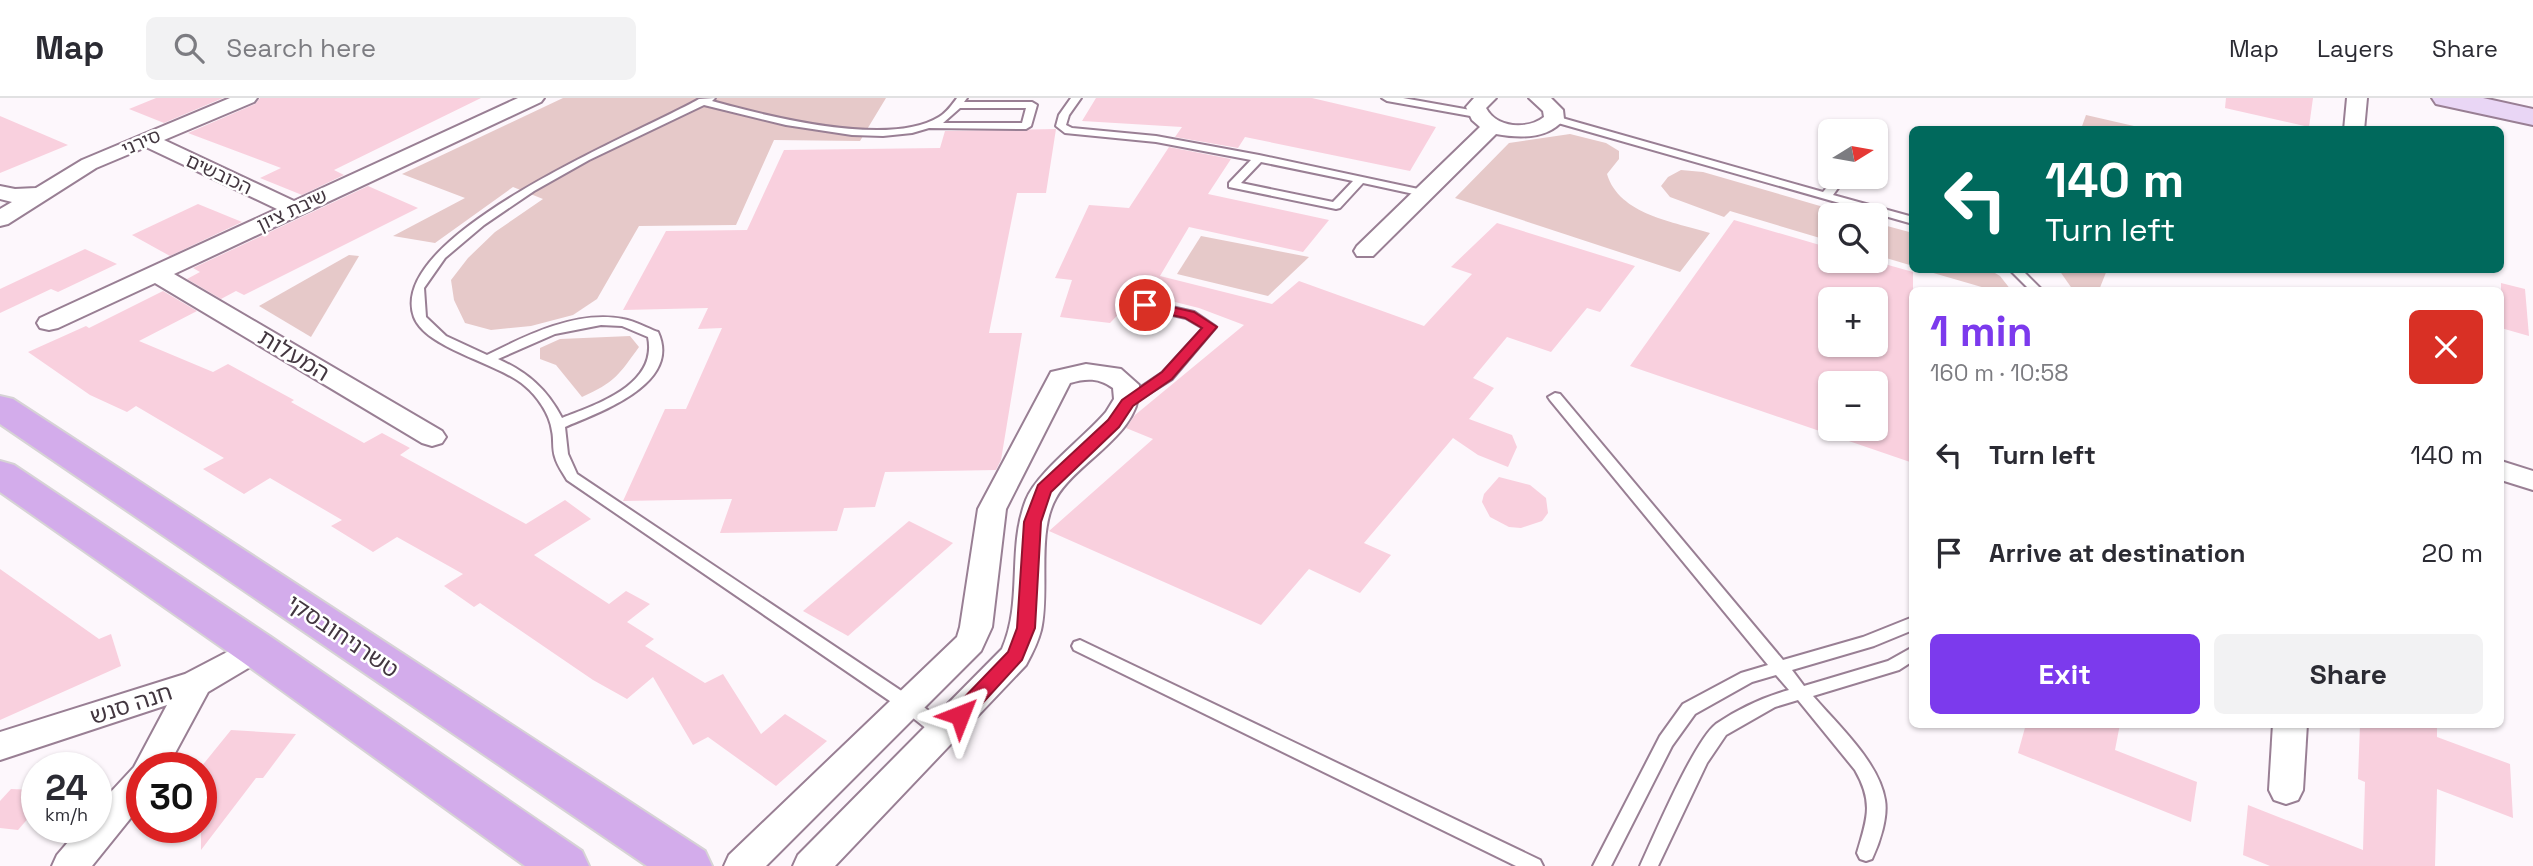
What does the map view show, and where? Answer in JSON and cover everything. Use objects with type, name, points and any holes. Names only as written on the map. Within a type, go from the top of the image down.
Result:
[{"type":"main road","name":"טשרניחובסקי","points":[[0,407],[687,866]]},
{"type":"main road","points":[[0,474],[256,649],[564,866]]},
{"type":"street","name":"סירני","points":[[0,219],[89,164],[247,98]]},
{"type":"street","name":"שיבת ציון","points":[[49,323],[534,98]]},
{"type":"street","points":[[1365,251],[1423,193],[1485,113],[1512,131],[1533,130],[1555,120],[1553,106],[1539,98]]},
{"type":"street","points":[[2354,126],[2357,98]]},
{"type":"street","points":[[2445,98],[2533,117]]},
{"type":"street","points":[[2490,98],[2533,106]]},
{"type":"street","name":"הכובשים","points":[[145,139],[294,209]]},
{"type":"street","points":[[0,192],[14,196],[38,194]]},
{"type":"street","name":"סירני","points":[[0,229],[38,194]]},
{"type":"street","name":"המעלות","points":[[156,273],[432,438]]},
{"type":"street","points":[[742,866],[970,643],[976,627],[992,509],[1060,378],[1080,370],[1119,377],[1128,387],[1128,403],[1113,424],[1044,489],[1032,522],[1026,628],[1016,656],[811,866]]},
{"type":"street","points":[[2504,471],[2533,481]]},
{"type":"street","name":"חנה סנש","points":[[0,746],[197,683],[256,649]]},
{"type":"street","points":[[159,752],[197,683]]},
{"type":"street","points":[[2286,790],[2290,728]]},
{"type":"street","points":[[70,866],[126,798]]},
{"type":"lane","points":[[1076,98],[1064,115],[1061,126],[1069,131],[1156,139],[1423,193]]},
{"type":"lane","points":[[1387,98],[1485,113]]},
{"type":"lane","points":[[928,126],[949,116],[960,102],[1032,105],[1026,126],[928,126],[883,132],[845,130],[741,113],[706,100],[615,142],[519,196],[465,234],[426,271],[415,303],[420,318],[436,334],[509,368],[529,382],[543,397],[558,425],[561,457],[572,477],[908,705],[943,732]]},
{"type":"lane","points":[[1555,120],[1909,220]]},
{"type":"lane","points":[[1259,158],[1233,186],[1336,206],[1360,180]]},
{"type":"lane","points":[[1826,196],[1832,189]]},
{"type":"lane","points":[[2019,273],[2033,287]]},
{"type":"lane","points":[[1128,403],[1167,376],[1210,327],[1189,315],[1145,305]]},
{"type":"lane","points":[[488,359],[527,340],[592,323],[620,322],[654,335],[657,358],[647,375],[610,402],[558,425]]},
{"type":"lane","points":[[1555,397],[1842,740],[1876,789],[1879,808],[1866,853]]},
{"type":"lane","points":[[1602,866],[1665,741],[1689,709],[1747,677],[1868,642],[1909,625]]},
{"type":"lane","points":[[1080,646],[1534,866]]},
{"type":"lane","points":[[1649,866],[1700,759],[1720,730],[1770,702],[1893,666],[1909,656]]},
{"type":"shaded area","points":[[563,98],[886,98],[860,141],[774,140],[736,225],[639,226],[597,299],[573,315],[531,326],[491,330],[465,323],[454,300],[451,280],[468,258],[495,232],[543,199],[513,187],[435,243],[393,236],[465,198],[402,174]]},
{"type":"shaded area","points":[[2086,115],[2134,126],[2082,126]]},
{"type":"shaded area","points":[[1570,134],[1606,143],[1619,151],[1619,159],[1607,174],[1613,188],[1623,199],[1650,215],[1710,233],[1680,272],[1455,198],[1509,143]]},
{"type":"shaded area","points":[[1681,170],[1703,172],[1818,205],[1818,237],[1730,211],[1724,217],[1670,197],[1661,186],[1668,177]]},
{"type":"shaded area","points":[[1888,226],[1909,232],[1909,265],[1888,259]]},
{"type":"shaded area","points":[[1201,236],[1309,257],[1268,296],[1177,274]]},
{"type":"shaded area","points":[[349,255],[359,256],[311,337],[259,306]]},
{"type":"shaded area","points":[[1933,273],[1995,273],[2009,287],[1982,287]]},
{"type":"shaded area","points":[[2061,273],[2106,273],[2100,287],[2071,287]]},
{"type":"shaded area","points":[[630,336],[639,347],[626,365],[609,382],[582,397],[556,365],[540,359],[540,348],[560,339]]},
{"type":"building","points":[[156,98],[223,98],[164,123],[129,109]]},
{"type":"building","points":[[260,98],[481,98],[334,170],[344,175],[302,195],[260,178],[281,168],[188,133],[255,104]]},
{"type":"building","points":[[1096,98],[1312,98],[1436,127],[1410,171],[1245,137],[1238,148],[1175,137],[1182,127],[1082,121]]},
{"type":"building","points":[[2226,98],[2313,98],[2309,126],[2225,108]]},
{"type":"building","points":[[0,116],[68,145],[0,173]]},
{"type":"building","points":[[1056,129],[1046,193],[1017,193],[989,333],[1022,333],[1001,460],[996,470],[885,472],[875,507],[844,508],[837,531],[720,533],[732,499],[623,501],[665,409],[686,409],[722,328],[698,329],[708,308],[623,310],[666,231],[747,230],[784,150],[940,148],[945,131]]},
{"type":"building","points":[[1169,147],[1231,159],[1208,194],[1329,220],[1303,252],[1189,227],[1160,276],[1272,304],[1299,281],[1424,326],[1472,274],[1451,267],[1497,223],[1635,266],[1600,312],[1587,308],[1551,352],[1507,337],[1473,378],[1494,388],[1469,419],[1512,435],[1517,447],[1508,467],[1478,455],[1453,438],[1364,543],[1391,555],[1360,593],[1309,569],[1261,625],[1049,531],[1153,439],[1126,428],[1135,415],[1244,325],[1199,308],[1139,293],[1110,323],[1060,317],[1072,280],[1055,278],[1089,205],[1129,208]]},
{"type":"building","points":[[368,186],[418,208],[244,295],[236,291],[221,299],[187,279],[200,272],[193,268]]},
{"type":"building","points":[[198,204],[242,222],[170,256],[132,235]]},
{"type":"building","points":[[1734,220],[1818,244],[1818,273],[1888,273],[1888,265],[1913,273],[1913,287],[1909,287],[1909,462],[1849,441],[1888,441],[1888,371],[1818,371],[1818,430],[1630,366]]},
{"type":"building","points":[[85,249],[117,264],[58,292],[51,289],[0,313],[0,289]]},
{"type":"building","points":[[2501,283],[2525,289],[2529,336],[2504,329],[2504,287],[2501,287]]},
{"type":"building","points":[[163,291],[197,311],[139,341],[213,372],[228,364],[364,443],[382,433],[410,448],[400,455],[526,524],[565,500],[591,519],[534,555],[609,604],[626,591],[650,604],[627,622],[654,639],[645,646],[705,683],[723,674],[761,734],[785,714],[827,741],[776,786],[708,737],[693,745],[653,677],[627,699],[593,680],[480,603],[474,607],[444,586],[463,574],[397,537],[373,552],[331,526],[342,520],[270,478],[244,494],[203,469],[224,458],[136,406],[127,412],[90,395],[28,352],[86,326],[89,328]]},
{"type":"building","points":[[1499,477],[1530,485],[1546,498],[1548,513],[1542,521],[1521,528],[1509,527],[1490,517],[1482,502],[1484,494]]},
{"type":"building","points":[[909,521],[953,543],[848,636],[803,611]]},
{"type":"building","points":[[0,569],[99,639],[111,634],[121,666],[0,720]]},
{"type":"building","points":[[2025,728],[2119,728],[2115,750],[2197,782],[2191,822],[2018,753]]},
{"type":"building","points":[[2360,728],[2437,728],[2437,737],[2510,764],[2513,818],[2437,789],[2435,866],[2270,866],[2243,855],[2248,805],[2363,850],[2365,782],[2358,779]]},
{"type":"building","points":[[231,730],[296,734],[263,778],[256,778],[217,829],[217,752],[213,752]]},
{"type":"building","points":[[11,789],[21,789],[21,827],[18,830],[0,828],[0,801]]},
{"type":"route","points":[[960,715],[1016,656],[1026,628],[1032,522],[1044,489],[1113,424],[1128,403],[1167,376],[1210,327],[1189,315],[1145,305]]}]
